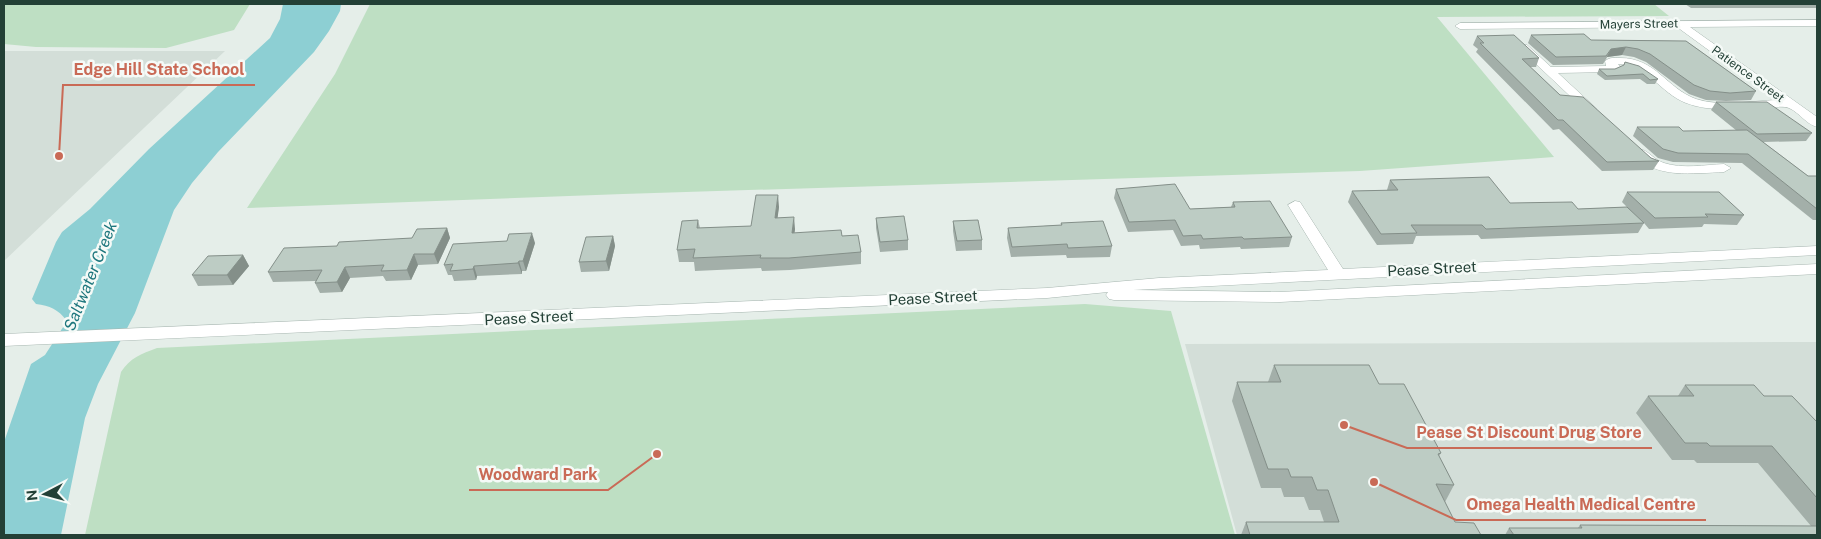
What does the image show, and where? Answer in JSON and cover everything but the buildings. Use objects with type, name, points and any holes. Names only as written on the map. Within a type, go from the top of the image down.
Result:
[{"type":"street","name":"Mayers Street","points":[[1460,26],[1817,23]]},
{"type":"street","name":"Patience Street","points":[[1679,24],[1817,123]]},
{"type":"street","points":[[1500,26],[1600,117]]},
{"type":"street","points":[[1548,70],[1612,69],[1615,68],[1610,63],[1611,61],[1631,61],[1644,66],[1682,96],[1697,103],[1788,104]]},
{"type":"street","points":[[1630,143],[1652,163],[1660,166],[1724,168]]},
{"type":"street","points":[[1295,205],[1338,274]]},
{"type":"street","name":"Pease Street","points":[[6,340],[146,336],[1047,293],[1158,283],[1817,251]]},
{"type":"street","name":"Pease Street","points":[[1047,293],[1280,297],[1817,269]]},
{"type":"shaded area","points":[[4,51],[225,51],[4,261]]},
{"type":"shaded area","points":[[1817,342],[1817,535],[1237,535],[1185,344]]},
{"type":"green space","points":[[4,4],[250,4],[234,30],[166,48],[36,47],[4,44]]},
{"type":"green space","points":[[370,4],[1654,4],[1669,16],[1437,17],[1554,157],[1360,171],[247,208],[335,74]]},
{"type":"green space","points":[[1085,304],[1171,311],[1235,535],[85,535],[121,372],[136,357],[157,348]]},
{"type":"water","name":"Saltwater Creek","points":[[283,4],[341,4],[340,11],[329,31],[314,52],[218,152],[192,183],[174,210],[135,313],[98,384],[85,418],[61,535],[4,535],[4,442],[31,364],[45,355],[67,321],[57,311],[50,307],[36,304],[32,299],[56,242],[62,232],[90,209],[149,149],[270,38],[280,19]]},
{"type":"place","name":"Edge Hill State School","points":[[59,156]]},
{"type":"place","name":"Pease St Discount Drug Store","points":[[1344,425]]},
{"type":"place","name":"Woodward Park","points":[[657,454]]},
{"type":"place","name":"Omega Health Medical Centre","points":[[1374,482]]}]
